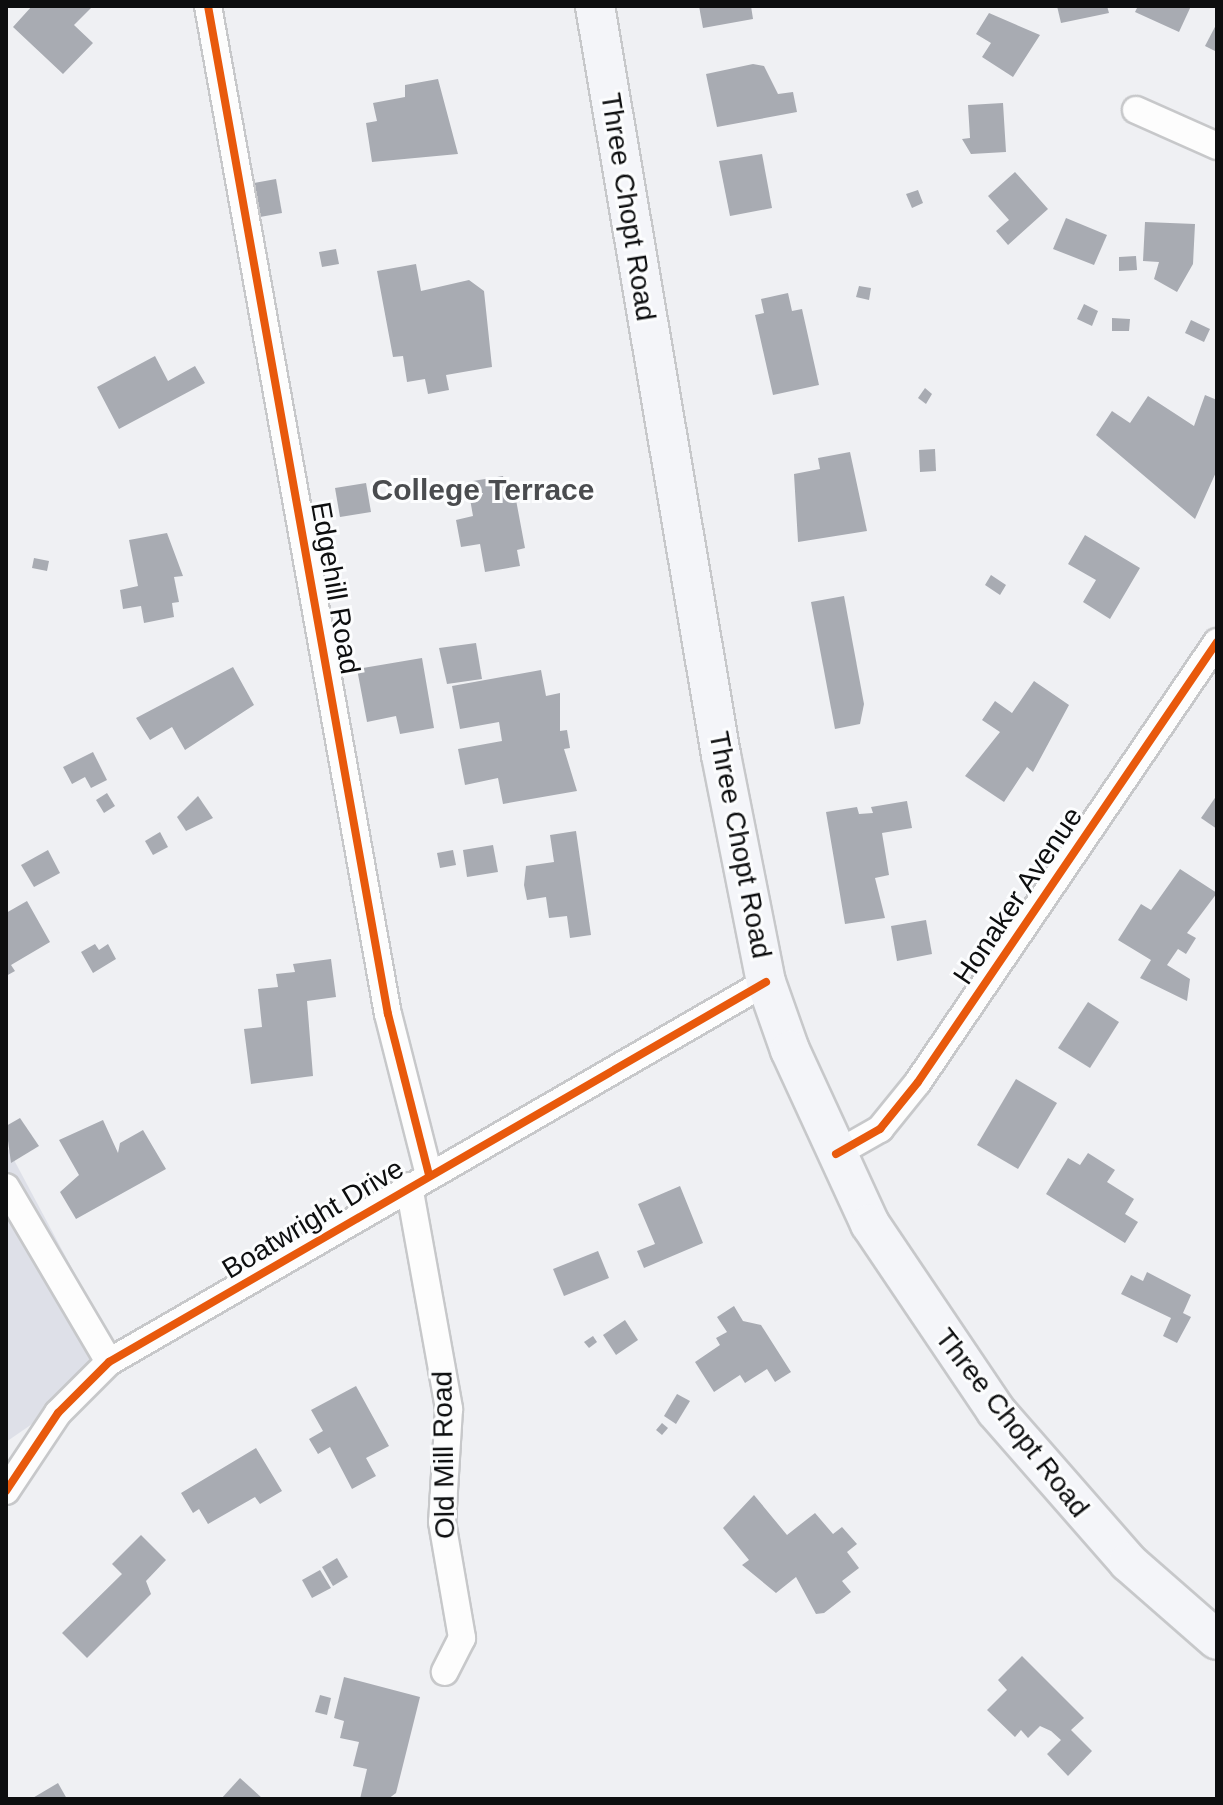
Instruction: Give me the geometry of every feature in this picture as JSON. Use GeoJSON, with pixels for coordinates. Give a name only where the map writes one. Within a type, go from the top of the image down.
{"type":"FeatureCollection","features":[{"type":"Feature","properties":{"kind":"main road","name":"Three Chopt Road"},"geometry":{"type":"LineString","coordinates":[[595,6],[766,982],[836,1154],[914,1296],[996,1411],[1118,1552],[1217,1640]]}},
{"type":"Feature","properties":{"kind":"street","name":"Edgehill Road"},"geometry":{"type":"LineString","coordinates":[[208,6],[419,1180]]}},
{"type":"Feature","properties":{"kind":"street"},"geometry":{"type":"LineString","coordinates":[[1136,110],[1217,146]]}},
{"type":"Feature","properties":{"kind":"street","name":"Honaker Avenue"},"geometry":{"type":"LineString","coordinates":[[836,1154],[880,1129],[918,1082],[1217,642]]}},
{"type":"Feature","properties":{"kind":"street","name":"Boatwright Drive"},"geometry":{"type":"LineString","coordinates":[[6,1491],[58,1413],[109,1362],[766,982]]}},
{"type":"Feature","properties":{"kind":"street","name":"Old Mill Road"},"geometry":{"type":"LineString","coordinates":[[419,1180],[449,1409],[442,1522],[462,1638],[445,1672]]}},
{"type":"Feature","properties":{"kind":"street"},"geometry":{"type":"LineString","coordinates":[[6,1187],[109,1362]]}},
{"type":"Feature","properties":{"kind":"shaded area"},"geometry":{"type":"Polygon","coordinates":[[[6,1145],[122,1362],[6,1442],[6,1145]]]}},
{"type":"Feature","properties":{"kind":"building"},"geometry":{"type":"Polygon","coordinates":[[[32,6],[93,6],[74,25],[93,43],[63,74],[13,27],[32,6]]]}},
{"type":"Feature","properties":{"kind":"building"},"geometry":{"type":"Polygon","coordinates":[[[699,6],[751,6],[753,19],[703,28],[699,6]]]}},
{"type":"Feature","properties":{"kind":"building"},"geometry":{"type":"Polygon","coordinates":[[[1057,6],[1107,6],[1109,13],[1061,23],[1057,6]]]}},
{"type":"Feature","properties":{"kind":"building"},"geometry":{"type":"Polygon","coordinates":[[[1138,6],[1191,6],[1179,32],[1135,12],[1138,6]]]}},
{"type":"Feature","properties":{"kind":"building"},"geometry":{"type":"Polygon","coordinates":[[[989,13],[1040,35],[1013,77],[982,57],[991,43],[976,34],[989,13]]]}},
{"type":"Feature","properties":{"kind":"building"},"geometry":{"type":"Polygon","coordinates":[[[1217,23],[1217,52],[1205,46],[1217,23]]]}},
{"type":"Feature","properties":{"kind":"building"},"geometry":{"type":"Polygon","coordinates":[[[753,64],[764,66],[778,94],[793,92],[797,112],[717,127],[706,74],[753,64]]]}},
{"type":"Feature","properties":{"kind":"building"},"geometry":{"type":"Polygon","coordinates":[[[438,79],[458,154],[372,162],[366,123],[377,121],[373,103],[405,97],[405,85],[438,79]]]}},
{"type":"Feature","properties":{"kind":"building"},"geometry":{"type":"Polygon","coordinates":[[[1003,103],[1006,152],[971,154],[962,139],[970,138],[968,105],[1003,103]]]}},
{"type":"Feature","properties":{"kind":"building"},"geometry":{"type":"Polygon","coordinates":[[[762,154],[772,208],[730,216],[719,161],[762,154]]]}},
{"type":"Feature","properties":{"kind":"building"},"geometry":{"type":"Polygon","coordinates":[[[1015,172],[1048,209],[1008,245],[996,231],[1009,220],[988,196],[1015,172]]]}},
{"type":"Feature","properties":{"kind":"building"},"geometry":{"type":"Polygon","coordinates":[[[276,179],[282,213],[260,217],[254,183],[276,179]]]}},
{"type":"Feature","properties":{"kind":"building"},"geometry":{"type":"Polygon","coordinates":[[[918,190],[923,203],[912,208],[906,194],[918,190]]]}},
{"type":"Feature","properties":{"kind":"building"},"geometry":{"type":"Polygon","coordinates":[[[1066,218],[1107,235],[1094,265],[1053,249],[1066,218]]]}},
{"type":"Feature","properties":{"kind":"building"},"geometry":{"type":"Polygon","coordinates":[[[1145,222],[1195,224],[1193,264],[1177,292],[1154,279],[1159,262],[1143,261],[1145,222]]]}},
{"type":"Feature","properties":{"kind":"building"},"geometry":{"type":"Polygon","coordinates":[[[336,249],[339,264],[322,267],[319,252],[336,249]]]}},
{"type":"Feature","properties":{"kind":"building"},"geometry":{"type":"Polygon","coordinates":[[[1136,256],[1137,270],[1119,271],[1119,257],[1136,256]]]}},
{"type":"Feature","properties":{"kind":"building"},"geometry":{"type":"Polygon","coordinates":[[[416,264],[421,291],[469,280],[484,291],[492,367],[446,375],[449,390],[428,394],[425,379],[407,382],[403,356],[393,357],[377,271],[416,264]]]}},
{"type":"Feature","properties":{"kind":"building"},"geometry":{"type":"Polygon","coordinates":[[[859,286],[871,288],[869,300],[856,297],[859,286]]]}},
{"type":"Feature","properties":{"kind":"building"},"geometry":{"type":"Polygon","coordinates":[[[788,293],[792,311],[802,309],[819,385],[773,395],[755,315],[764,313],[761,299],[788,293]]]}},
{"type":"Feature","properties":{"kind":"building"},"geometry":{"type":"Polygon","coordinates":[[[1084,304],[1098,311],[1092,326],[1077,319],[1084,304]]]}},
{"type":"Feature","properties":{"kind":"building"},"geometry":{"type":"Polygon","coordinates":[[[1112,318],[1130,319],[1129,331],[1112,331],[1112,318]]]}},
{"type":"Feature","properties":{"kind":"building"},"geometry":{"type":"Polygon","coordinates":[[[1191,320],[1210,329],[1204,342],[1185,333],[1191,320]]]}},
{"type":"Feature","properties":{"kind":"building"},"geometry":{"type":"Polygon","coordinates":[[[155,356],[168,381],[195,366],[205,383],[119,429],[97,387],[155,356]]]}},
{"type":"Feature","properties":{"kind":"building"},"geometry":{"type":"Polygon","coordinates":[[[925,388],[932,394],[926,404],[918,398],[925,388]]]}},
{"type":"Feature","properties":{"kind":"building"},"geometry":{"type":"Polygon","coordinates":[[[1205,395],[1217,400],[1217,470],[1195,519],[1096,435],[1112,411],[1130,423],[1148,396],[1194,426],[1205,395]]]}},
{"type":"Feature","properties":{"kind":"building"},"geometry":{"type":"Polygon","coordinates":[[[935,449],[936,471],[920,472],[919,450],[935,449]]]}},
{"type":"Feature","properties":{"kind":"building"},"geometry":{"type":"Polygon","coordinates":[[[850,452],[867,531],[798,542],[794,474],[820,469],[818,458],[850,452]]]}},
{"type":"Feature","properties":{"kind":"building"},"geometry":{"type":"Polygon","coordinates":[[[503,476],[506,490],[514,489],[525,548],[517,550],[520,566],[485,572],[480,544],[461,547],[456,520],[473,516],[467,482],[503,476]]]}},
{"type":"Feature","properties":{"kind":"building"},"geometry":{"type":"Polygon","coordinates":[[[366,483],[371,512],[340,517],[335,488],[366,483]]]}},
{"type":"Feature","properties":{"kind":"building"},"geometry":{"type":"Polygon","coordinates":[[[167,533],[183,576],[174,577],[179,602],[172,603],[174,617],[144,623],[141,606],[123,609],[120,590],[138,586],[129,540],[167,533]]]}},
{"type":"Feature","properties":{"kind":"building"},"geometry":{"type":"Polygon","coordinates":[[[1085,535],[1140,568],[1110,619],[1083,602],[1096,580],[1068,564],[1085,535]]]}},
{"type":"Feature","properties":{"kind":"building"},"geometry":{"type":"Polygon","coordinates":[[[34,558],[49,561],[47,571],[32,568],[34,558]]]}},
{"type":"Feature","properties":{"kind":"building"},"geometry":{"type":"Polygon","coordinates":[[[991,575],[1006,585],[1000,595],[985,585],[991,575]]]}},
{"type":"Feature","properties":{"kind":"building"},"geometry":{"type":"Polygon","coordinates":[[[844,596],[864,704],[860,724],[835,729],[811,602],[844,596]]]}},
{"type":"Feature","properties":{"kind":"building"},"geometry":{"type":"Polygon","coordinates":[[[476,643],[482,679],[447,684],[439,648],[476,643]]]}},
{"type":"Feature","properties":{"kind":"building"},"geometry":{"type":"Polygon","coordinates":[[[422,658],[434,728],[400,734],[396,716],[367,722],[357,669],[422,658]]]}},
{"type":"Feature","properties":{"kind":"building"},"geometry":{"type":"Polygon","coordinates":[[[233,667],[254,705],[185,750],[172,727],[150,740],[136,718],[233,667]]]}},
{"type":"Feature","properties":{"kind":"building"},"geometry":{"type":"Polygon","coordinates":[[[541,670],[546,696],[560,693],[560,731],[567,730],[570,748],[564,749],[577,791],[503,804],[498,778],[465,785],[458,749],[502,741],[499,722],[460,729],[452,686],[541,670]]]}},
{"type":"Feature","properties":{"kind":"building"},"geometry":{"type":"Polygon","coordinates":[[[1034,681],[1069,705],[1033,772],[1027,767],[1004,802],[965,776],[1000,732],[982,720],[995,701],[1012,713],[1034,681]]]}},
{"type":"Feature","properties":{"kind":"building"},"geometry":{"type":"Polygon","coordinates":[[[93,752],[107,780],[91,788],[85,777],[72,784],[63,767],[93,752]]]}},
{"type":"Feature","properties":{"kind":"building"},"geometry":{"type":"Polygon","coordinates":[[[107,793],[115,806],[104,813],[96,800],[107,793]]]}},
{"type":"Feature","properties":{"kind":"building"},"geometry":{"type":"Polygon","coordinates":[[[1217,795],[1217,829],[1201,818],[1217,795]]]}},
{"type":"Feature","properties":{"kind":"building"},"geometry":{"type":"Polygon","coordinates":[[[198,796],[213,818],[186,831],[177,817],[198,796]]]}},
{"type":"Feature","properties":{"kind":"building"},"geometry":{"type":"Polygon","coordinates":[[[907,801],[912,828],[882,833],[889,875],[875,878],[885,918],[845,924],[826,812],[857,807],[859,814],[873,813],[871,807],[907,801]]]}},
{"type":"Feature","properties":{"kind":"building"},"geometry":{"type":"Polygon","coordinates":[[[576,831],[591,935],[570,938],[567,916],[549,918],[546,897],[527,900],[524,885],[526,866],[554,862],[550,835],[576,831]]]}},
{"type":"Feature","properties":{"kind":"building"},"geometry":{"type":"Polygon","coordinates":[[[160,832],[168,847],[153,855],[145,841],[160,832]]]}},
{"type":"Feature","properties":{"kind":"building"},"geometry":{"type":"Polygon","coordinates":[[[493,845],[498,872],[467,877],[463,850],[493,845]]]}},
{"type":"Feature","properties":{"kind":"building"},"geometry":{"type":"Polygon","coordinates":[[[48,850],[60,873],[34,887],[21,865],[48,850]]]}},
{"type":"Feature","properties":{"kind":"building"},"geometry":{"type":"Polygon","coordinates":[[[453,850],[456,865],[440,868],[437,853],[453,850]]]}},
{"type":"Feature","properties":{"kind":"building"},"geometry":{"type":"Polygon","coordinates":[[[1180,869],[1217,893],[1187,933],[1196,938],[1186,954],[1178,949],[1167,965],[1190,979],[1187,1001],[1140,978],[1151,960],[1118,940],[1141,904],[1151,910],[1180,869]]]}},
{"type":"Feature","properties":{"kind":"building"},"geometry":{"type":"Polygon","coordinates":[[[27,901],[50,942],[11,965],[15,971],[6,976],[6,913],[27,901]]]}},
{"type":"Feature","properties":{"kind":"building"},"geometry":{"type":"Polygon","coordinates":[[[926,920],[932,954],[897,961],[891,926],[926,920]]]}},
{"type":"Feature","properties":{"kind":"building"},"geometry":{"type":"Polygon","coordinates":[[[95,944],[99,950],[108,944],[116,959],[93,973],[81,952],[95,944]]]}},
{"type":"Feature","properties":{"kind":"building"},"geometry":{"type":"Polygon","coordinates":[[[331,959],[336,997],[307,1001],[313,1076],[251,1084],[244,1029],[262,1027],[258,989],[278,987],[276,974],[295,972],[293,964],[331,959]]]}},
{"type":"Feature","properties":{"kind":"building"},"geometry":{"type":"Polygon","coordinates":[[[1088,1002],[1119,1022],[1090,1068],[1058,1048],[1088,1002]]]}},
{"type":"Feature","properties":{"kind":"building"},"geometry":{"type":"Polygon","coordinates":[[[1016,1079],[1057,1103],[1018,1169],[977,1145],[1016,1079]]]}},
{"type":"Feature","properties":{"kind":"building"},"geometry":{"type":"Polygon","coordinates":[[[20,1118],[39,1146],[11,1163],[6,1126],[20,1118]]]}},
{"type":"Feature","properties":{"kind":"building"},"geometry":{"type":"Polygon","coordinates":[[[103,1120],[118,1153],[120,1143],[143,1130],[166,1169],[76,1219],[60,1192],[79,1175],[59,1140],[103,1120]]]}},
{"type":"Feature","properties":{"kind":"building"},"geometry":{"type":"Polygon","coordinates":[[[1088,1153],[1115,1170],[1107,1182],[1134,1199],[1125,1214],[1138,1222],[1125,1243],[1046,1194],[1068,1158],[1080,1165],[1088,1153]]]}},
{"type":"Feature","properties":{"kind":"building"},"geometry":{"type":"Polygon","coordinates":[[[680,1186],[703,1243],[644,1268],[637,1251],[655,1244],[638,1204],[680,1186]]]}},
{"type":"Feature","properties":{"kind":"building"},"geometry":{"type":"Polygon","coordinates":[[[598,1251],[609,1278],[564,1296],[553,1269],[598,1251]]]}},
{"type":"Feature","properties":{"kind":"building"},"geometry":{"type":"Polygon","coordinates":[[[1147,1272],[1191,1295],[1183,1313],[1191,1317],[1177,1343],[1163,1336],[1171,1318],[1121,1294],[1131,1275],[1143,1281],[1147,1272]]]}},
{"type":"Feature","properties":{"kind":"building"},"geometry":{"type":"Polygon","coordinates":[[[734,1306],[743,1321],[761,1325],[791,1372],[775,1382],[767,1369],[745,1383],[740,1375],[714,1392],[695,1362],[720,1345],[716,1338],[727,1332],[717,1317],[734,1306]]]}},
{"type":"Feature","properties":{"kind":"building"},"geometry":{"type":"Polygon","coordinates":[[[625,1320],[638,1340],[616,1355],[603,1335],[625,1320]]]}},
{"type":"Feature","properties":{"kind":"building"},"geometry":{"type":"Polygon","coordinates":[[[593,1336],[597,1342],[589,1348],[584,1342],[593,1336]]]}},
{"type":"Feature","properties":{"kind":"building"},"geometry":{"type":"Polygon","coordinates":[[[356,1386],[389,1446],[366,1458],[376,1476],[352,1489],[330,1447],[318,1454],[309,1439],[323,1431],[311,1410],[356,1386]]]}},
{"type":"Feature","properties":{"kind":"building"},"geometry":{"type":"Polygon","coordinates":[[[677,1394],[690,1401],[676,1424],[664,1416],[677,1394]]]}},
{"type":"Feature","properties":{"kind":"building"},"geometry":{"type":"Polygon","coordinates":[[[662,1423],[668,1428],[662,1435],[656,1430],[662,1423]]]}},
{"type":"Feature","properties":{"kind":"building"},"geometry":{"type":"Polygon","coordinates":[[[256,1448],[282,1491],[260,1504],[255,1497],[208,1524],[199,1509],[193,1513],[181,1493],[256,1448]]]}},
{"type":"Feature","properties":{"kind":"building"},"geometry":{"type":"Polygon","coordinates":[[[754,1495],[787,1535],[815,1513],[833,1534],[842,1527],[857,1544],[847,1552],[859,1568],[842,1581],[851,1592],[824,1613],[816,1614],[796,1577],[776,1593],[742,1565],[749,1560],[723,1528],[754,1495]]]}},
{"type":"Feature","properties":{"kind":"building"},"geometry":{"type":"Polygon","coordinates":[[[141,1535],[166,1560],[146,1581],[151,1594],[87,1658],[62,1633],[122,1574],[112,1564],[141,1535]]]}},
{"type":"Feature","properties":{"kind":"building"},"geometry":{"type":"Polygon","coordinates":[[[337,1558],[348,1577],[333,1586],[322,1567],[337,1558]]]}},
{"type":"Feature","properties":{"kind":"building"},"geometry":{"type":"Polygon","coordinates":[[[320,1570],[331,1588],[312,1598],[302,1580],[320,1570]]]}},
{"type":"Feature","properties":{"kind":"building"},"geometry":{"type":"Polygon","coordinates":[[[1022,1656],[1084,1718],[1071,1730],[1092,1751],[1068,1776],[1047,1754],[1061,1740],[1051,1731],[1040,1726],[1028,1738],[1021,1730],[1015,1737],[987,1710],[1007,1690],[998,1680],[1022,1656]]]}},
{"type":"Feature","properties":{"kind":"building"},"geometry":{"type":"Polygon","coordinates":[[[344,1677],[420,1697],[396,1793],[388,1799],[360,1799],[367,1769],[353,1766],[359,1742],[340,1738],[344,1721],[334,1718],[344,1677]]]}},
{"type":"Feature","properties":{"kind":"building"},"geometry":{"type":"Polygon","coordinates":[[[320,1695],[331,1698],[327,1715],[315,1712],[320,1695]]]}},
{"type":"Feature","properties":{"kind":"building"},"geometry":{"type":"Polygon","coordinates":[[[240,1778],[263,1799],[221,1799],[240,1778]]]}},
{"type":"Feature","properties":{"kind":"building"},"geometry":{"type":"Polygon","coordinates":[[[58,1783],[67,1799],[31,1799],[58,1783]]]}},
{"type":"Feature","properties":{"kind":"cycle path"},"geometry":{"type":"LineString","coordinates":[[208,6],[388,1014],[429,1175]]}},
{"type":"Feature","properties":{"kind":"cycle path"},"geometry":{"type":"LineString","coordinates":[[836,1154],[880,1129],[918,1082],[1217,642]]}},
{"type":"Feature","properties":{"kind":"cycle path"},"geometry":{"type":"LineString","coordinates":[[6,1491],[58,1413],[109,1362],[766,982]]}},
{"type":"Feature","properties":{"kind":"district","name":"College Terrace"},"geometry":{"type":"Point","coordinates":[483,490]}}]}
